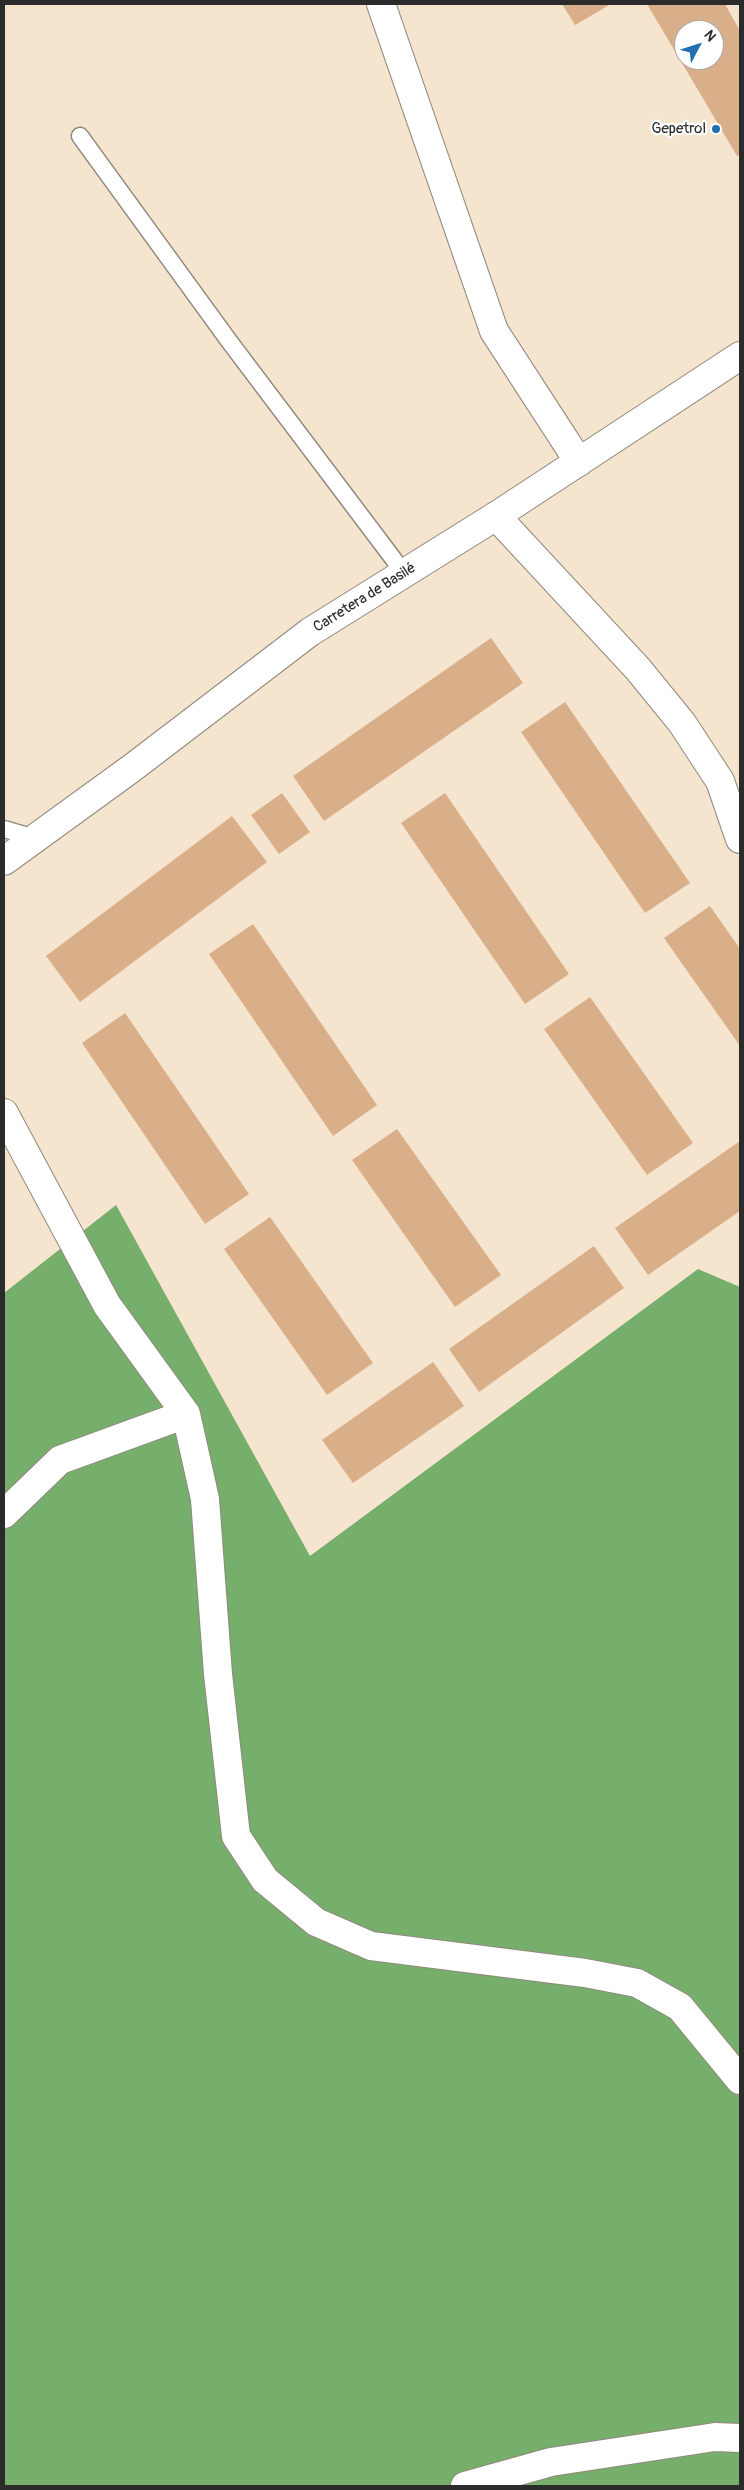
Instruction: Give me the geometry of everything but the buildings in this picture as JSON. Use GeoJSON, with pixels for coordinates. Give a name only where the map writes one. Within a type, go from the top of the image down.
{"type":"FeatureCollection","features":[{"type":"Feature","properties":{"kind":"street"},"geometry":{"type":"LineString","coordinates":[[381,4],[494,331],[579,462]]}},
{"type":"Feature","properties":{"kind":"street","name":"Carretera de Basilé"},"geometry":{"type":"LineString","coordinates":[[4,861],[132,768],[310,632],[496,516],[740,356]]}},
{"type":"Feature","properties":{"kind":"street"},"geometry":{"type":"LineString","coordinates":[[496,516],[638,670],[682,724],[720,781],[740,839]]}},
{"type":"Feature","properties":{"kind":"street"},"geometry":{"type":"LineString","coordinates":[[4,1114],[107,1305],[186,1414],[205,1499],[218,1674],[236,1836],[265,1880],[316,1922],[371,1946],[585,1972],[637,1984],[680,2007],[740,2080]]}},
{"type":"Feature","properties":{"kind":"street"},"geometry":{"type":"LineString","coordinates":[[4,1514],[60,1460],[186,1414]]}},
{"type":"Feature","properties":{"kind":"street"},"geometry":{"type":"LineString","coordinates":[[464,2486],[551,2462],[715,2437],[740,2438]]}},
{"type":"Feature","properties":{"kind":"lane"},"geometry":{"type":"LineString","coordinates":[[80,136],[229,341],[404,573]]}},
{"type":"Feature","properties":{"kind":"lane"},"geometry":{"type":"LineString","coordinates":[[4,829],[35,838]]}},
{"type":"Feature","properties":{"kind":"green space"},"geometry":{"type":"Polygon","coordinates":[[[116,1205],[310,1556],[698,1269],[740,1287],[740,2486],[4,2486],[4,1293],[116,1205]]]}},
{"type":"Feature","properties":{"kind":"place","name":"Gepetrol"},"geometry":{"type":"Point","coordinates":[716,129]}}]}
